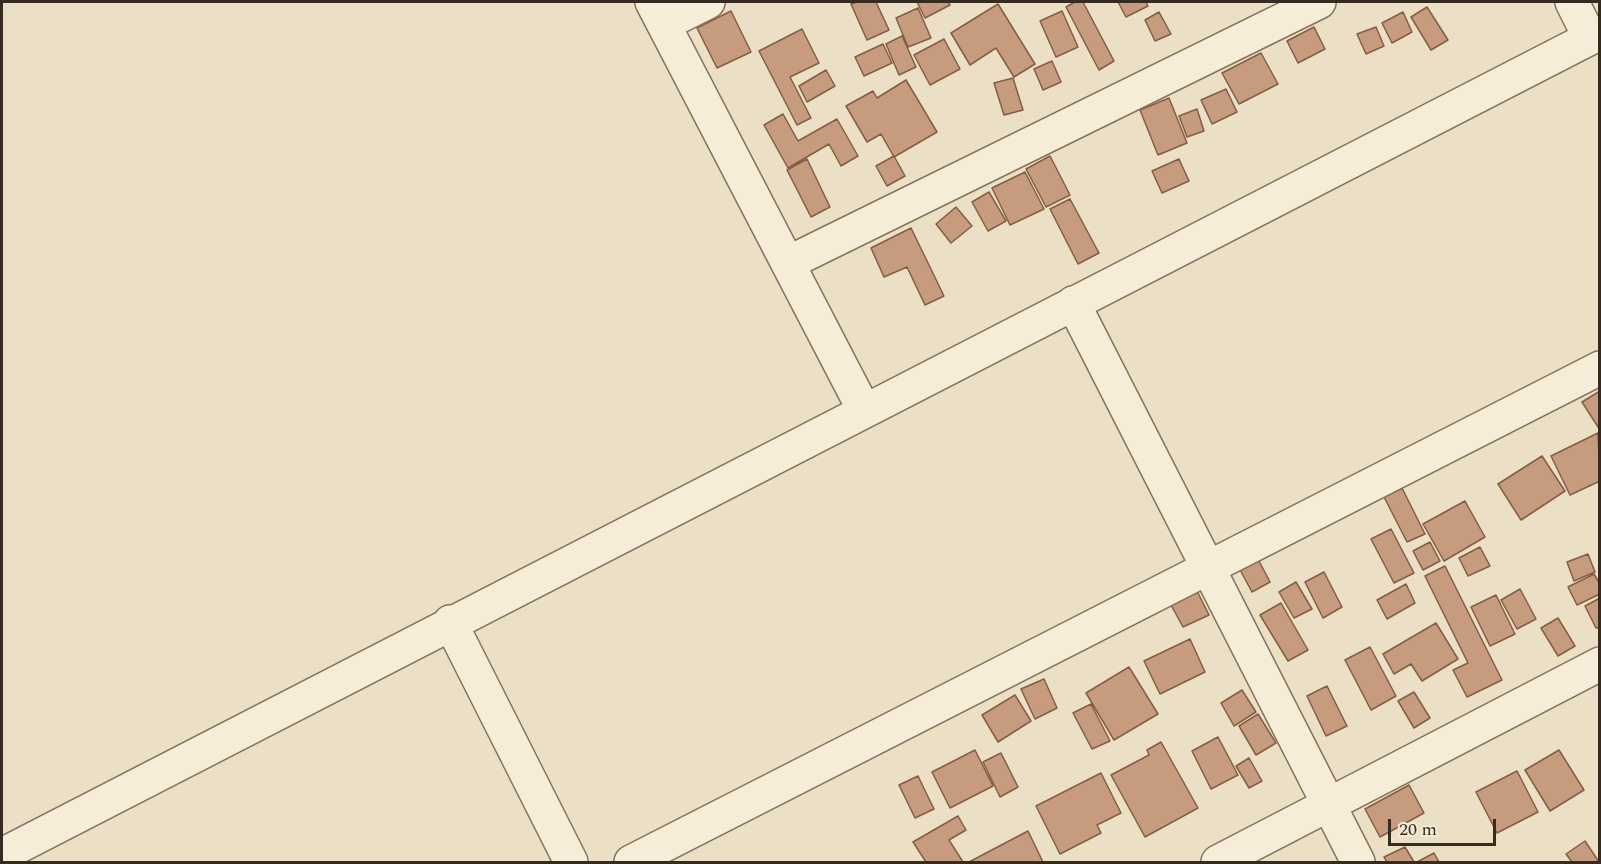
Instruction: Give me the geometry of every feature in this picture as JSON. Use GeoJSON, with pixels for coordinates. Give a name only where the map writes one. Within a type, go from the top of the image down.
{"type":"FeatureCollection","features":[{"type":"Feature","properties":{"kind":"street"},"geometry":{"type":"LineString","coordinates":[[708,2],[658,13],[864,410]]}},
{"type":"Feature","properties":{"kind":"street"},"geometry":{"type":"LineString","coordinates":[[788,263],[1318,2]]}},
{"type":"Feature","properties":{"kind":"street"},"geometry":{"type":"LineString","coordinates":[[2,855],[450,622],[1595,35],[1572,2]]}},
{"type":"Feature","properties":{"kind":"street"},"geometry":{"type":"LineString","coordinates":[[1073,303],[1206,569],[1358,862]]}},
{"type":"Feature","properties":{"kind":"street"},"geometry":{"type":"LineString","coordinates":[[631,862],[1599,368]]}},
{"type":"Feature","properties":{"kind":"street"},"geometry":{"type":"LineString","coordinates":[[450,622],[571,862]]}},
{"type":"Feature","properties":{"kind":"street"},"geometry":{"type":"LineString","coordinates":[[1218,862],[1599,664]]}},
{"type":"Feature","properties":{"kind":"building"},"geometry":{"type":"Polygon","coordinates":[[[876,2],[889,30],[867,40],[851,4],[876,2]]]}},
{"type":"Feature","properties":{"kind":"building"},"geometry":{"type":"Polygon","coordinates":[[[917,2],[948,2],[950,5],[925,18],[917,2]]]}},
{"type":"Feature","properties":{"kind":"building"},"geometry":{"type":"Polygon","coordinates":[[[1075,2],[1083,2],[1114,61],[1099,70],[1066,7],[1075,2]]]}},
{"type":"Feature","properties":{"kind":"building"},"geometry":{"type":"Polygon","coordinates":[[[1118,2],[1146,2],[1148,6],[1126,17],[1118,2]]]}},
{"type":"Feature","properties":{"kind":"building"},"geometry":{"type":"Polygon","coordinates":[[[998,4],[1035,64],[1014,77],[996,48],[970,65],[951,33],[998,4]]]}},
{"type":"Feature","properties":{"kind":"building"},"geometry":{"type":"Polygon","coordinates":[[[1427,7],[1448,40],[1431,50],[1411,17],[1427,7]]]}},
{"type":"Feature","properties":{"kind":"building"},"geometry":{"type":"Polygon","coordinates":[[[918,8],[931,38],[908,47],[896,18],[918,8]]]}},
{"type":"Feature","properties":{"kind":"building"},"geometry":{"type":"Polygon","coordinates":[[[731,11],[751,52],[717,68],[697,28],[731,11]]]}},
{"type":"Feature","properties":{"kind":"building"},"geometry":{"type":"Polygon","coordinates":[[[1062,11],[1078,47],[1056,57],[1040,21],[1062,11]]]}},
{"type":"Feature","properties":{"kind":"building"},"geometry":{"type":"Polygon","coordinates":[[[1159,12],[1171,34],[1155,41],[1145,20],[1159,12]]]}},
{"type":"Feature","properties":{"kind":"building"},"geometry":{"type":"Polygon","coordinates":[[[1403,12],[1412,32],[1392,43],[1382,23],[1403,12]]]}},
{"type":"Feature","properties":{"kind":"building"},"geometry":{"type":"Polygon","coordinates":[[[1314,27],[1325,49],[1298,63],[1287,41],[1314,27]]]}},
{"type":"Feature","properties":{"kind":"building"},"geometry":{"type":"Polygon","coordinates":[[[1376,27],[1384,46],[1366,54],[1357,34],[1376,27]]]}},
{"type":"Feature","properties":{"kind":"building"},"geometry":{"type":"Polygon","coordinates":[[[802,29],[819,63],[790,77],[811,118],[797,125],[759,51],[802,29]]]}},
{"type":"Feature","properties":{"kind":"building"},"geometry":{"type":"Polygon","coordinates":[[[902,36],[916,67],[899,75],[886,44],[902,36]]]}},
{"type":"Feature","properties":{"kind":"building"},"geometry":{"type":"Polygon","coordinates":[[[944,39],[960,69],[930,85],[914,55],[944,39]]]}},
{"type":"Feature","properties":{"kind":"building"},"geometry":{"type":"Polygon","coordinates":[[[883,44],[892,63],[864,76],[855,57],[883,44]]]}},
{"type":"Feature","properties":{"kind":"building"},"geometry":{"type":"Polygon","coordinates":[[[1261,53],[1278,84],[1239,104],[1222,73],[1261,53]]]}},
{"type":"Feature","properties":{"kind":"building"},"geometry":{"type":"Polygon","coordinates":[[[1052,61],[1061,82],[1043,90],[1034,69],[1052,61]]]}},
{"type":"Feature","properties":{"kind":"building"},"geometry":{"type":"Polygon","coordinates":[[[826,70],[835,86],[807,102],[799,86],[826,70]]]}},
{"type":"Feature","properties":{"kind":"building"},"geometry":{"type":"Polygon","coordinates":[[[1013,78],[1023,110],[1004,115],[994,83],[1013,78]]]}},
{"type":"Feature","properties":{"kind":"building"},"geometry":{"type":"Polygon","coordinates":[[[906,80],[937,132],[894,157],[881,134],[867,142],[846,106],[873,91],[877,98],[906,80]]]}},
{"type":"Feature","properties":{"kind":"building"},"geometry":{"type":"Polygon","coordinates":[[[1226,89],[1237,112],[1212,124],[1201,100],[1226,89]]]}},
{"type":"Feature","properties":{"kind":"building"},"geometry":{"type":"Polygon","coordinates":[[[1169,98],[1187,143],[1158,155],[1140,110],[1169,98]]]}},
{"type":"Feature","properties":{"kind":"building"},"geometry":{"type":"Polygon","coordinates":[[[1197,109],[1204,131],[1187,137],[1179,116],[1197,109]]]}},
{"type":"Feature","properties":{"kind":"building"},"geometry":{"type":"Polygon","coordinates":[[[783,114],[798,141],[837,119],[858,156],[841,166],[829,144],[788,168],[764,125],[783,114]]]}},
{"type":"Feature","properties":{"kind":"building"},"geometry":{"type":"Polygon","coordinates":[[[894,156],[905,176],[887,186],[876,166],[894,156]]]}},
{"type":"Feature","properties":{"kind":"building"},"geometry":{"type":"Polygon","coordinates":[[[1050,156],[1070,195],[1046,207],[1026,169],[1050,156]]]}},
{"type":"Feature","properties":{"kind":"building"},"geometry":{"type":"Polygon","coordinates":[[[807,159],[830,207],[811,217],[787,170],[807,159]]]}},
{"type":"Feature","properties":{"kind":"building"},"geometry":{"type":"Polygon","coordinates":[[[1179,159],[1189,181],[1162,193],[1152,171],[1179,159]]]}},
{"type":"Feature","properties":{"kind":"building"},"geometry":{"type":"Polygon","coordinates":[[[1025,172],[1044,209],[1010,225],[992,188],[1025,172]]]}},
{"type":"Feature","properties":{"kind":"building"},"geometry":{"type":"Polygon","coordinates":[[[989,192],[1006,221],[988,231],[972,202],[989,192]]]}},
{"type":"Feature","properties":{"kind":"building"},"geometry":{"type":"Polygon","coordinates":[[[1070,199],[1099,253],[1078,264],[1050,209],[1070,199]]]}},
{"type":"Feature","properties":{"kind":"building"},"geometry":{"type":"Polygon","coordinates":[[[956,207],[972,226],[951,243],[936,224],[956,207]]]}},
{"type":"Feature","properties":{"kind":"building"},"geometry":{"type":"Polygon","coordinates":[[[911,228],[944,296],[925,305],[907,267],[884,277],[871,248],[911,228]]]}},
{"type":"Feature","properties":{"kind":"building"},"geometry":{"type":"Polygon","coordinates":[[[1600,391],[1600,430],[1582,402],[1600,391]]]}},
{"type":"Feature","properties":{"kind":"building"},"geometry":{"type":"Polygon","coordinates":[[[1598,433],[1600,481],[1570,495],[1551,456],[1598,433]]]}},
{"type":"Feature","properties":{"kind":"building"},"geometry":{"type":"Polygon","coordinates":[[[1542,456],[1565,491],[1521,520],[1498,484],[1542,456]]]}},
{"type":"Feature","properties":{"kind":"building"},"geometry":{"type":"Polygon","coordinates":[[[1402,488],[1425,534],[1407,542],[1384,497],[1402,488]]]}},
{"type":"Feature","properties":{"kind":"building"},"geometry":{"type":"Polygon","coordinates":[[[1465,501],[1485,537],[1444,561],[1423,524],[1465,501]]]}},
{"type":"Feature","properties":{"kind":"building"},"geometry":{"type":"Polygon","coordinates":[[[1391,529],[1414,573],[1394,583],[1371,539],[1391,529]]]}},
{"type":"Feature","properties":{"kind":"building"},"geometry":{"type":"Polygon","coordinates":[[[1430,542],[1440,561],[1423,570],[1413,551],[1430,542]]]}},
{"type":"Feature","properties":{"kind":"building"},"geometry":{"type":"Polygon","coordinates":[[[1480,547],[1490,566],[1468,576],[1459,558],[1480,547]]]}},
{"type":"Feature","properties":{"kind":"building"},"geometry":{"type":"Polygon","coordinates":[[[1588,554],[1595,572],[1574,581],[1567,562],[1588,554]]]}},
{"type":"Feature","properties":{"kind":"building"},"geometry":{"type":"Polygon","coordinates":[[[1258,559],[1270,582],[1252,592],[1239,568],[1258,559]]]}},
{"type":"Feature","properties":{"kind":"building"},"geometry":{"type":"Polygon","coordinates":[[[1445,566],[1502,680],[1467,697],[1453,670],[1468,663],[1425,576],[1445,566]]]}},
{"type":"Feature","properties":{"kind":"building"},"geometry":{"type":"Polygon","coordinates":[[[1324,572],[1342,607],[1323,618],[1305,582],[1324,572]]]}},
{"type":"Feature","properties":{"kind":"building"},"geometry":{"type":"Polygon","coordinates":[[[1594,574],[1600,584],[1600,594],[1577,605],[1568,587],[1594,574]]]}},
{"type":"Feature","properties":{"kind":"building"},"geometry":{"type":"Polygon","coordinates":[[[1296,582],[1312,609],[1294,618],[1279,592],[1296,582]]]}},
{"type":"Feature","properties":{"kind":"building"},"geometry":{"type":"Polygon","coordinates":[[[1406,584],[1415,603],[1387,619],[1377,600],[1406,584]]]}},
{"type":"Feature","properties":{"kind":"building"},"geometry":{"type":"Polygon","coordinates":[[[1520,589],[1536,619],[1517,629],[1501,600],[1520,589]]]}},
{"type":"Feature","properties":{"kind":"building"},"geometry":{"type":"Polygon","coordinates":[[[1197,591],[1209,615],[1183,627],[1171,605],[1197,591]]]}},
{"type":"Feature","properties":{"kind":"building"},"geometry":{"type":"Polygon","coordinates":[[[1496,595],[1515,634],[1490,646],[1471,607],[1496,595]]]}},
{"type":"Feature","properties":{"kind":"building"},"geometry":{"type":"Polygon","coordinates":[[[1600,598],[1600,627],[1596,628],[1585,606],[1600,598]]]}},
{"type":"Feature","properties":{"kind":"building"},"geometry":{"type":"Polygon","coordinates":[[[1281,603],[1308,650],[1288,661],[1260,615],[1281,603]]]}},
{"type":"Feature","properties":{"kind":"building"},"geometry":{"type":"Polygon","coordinates":[[[1558,618],[1575,646],[1558,656],[1541,628],[1558,618]]]}},
{"type":"Feature","properties":{"kind":"building"},"geometry":{"type":"Polygon","coordinates":[[[1436,623],[1458,659],[1422,681],[1411,664],[1394,674],[1383,654],[1436,623]]]}},
{"type":"Feature","properties":{"kind":"building"},"geometry":{"type":"Polygon","coordinates":[[[1190,639],[1205,672],[1160,694],[1144,661],[1190,639]]]}},
{"type":"Feature","properties":{"kind":"building"},"geometry":{"type":"Polygon","coordinates":[[[1370,647],[1396,696],[1371,710],[1345,660],[1370,647]]]}},
{"type":"Feature","properties":{"kind":"building"},"geometry":{"type":"Polygon","coordinates":[[[1129,667],[1158,714],[1114,740],[1086,693],[1129,667]]]}},
{"type":"Feature","properties":{"kind":"building"},"geometry":{"type":"Polygon","coordinates":[[[1044,679],[1057,708],[1035,719],[1021,689],[1044,679]]]}},
{"type":"Feature","properties":{"kind":"building"},"geometry":{"type":"Polygon","coordinates":[[[1327,686],[1347,726],[1326,736],[1307,696],[1327,686]]]}},
{"type":"Feature","properties":{"kind":"building"},"geometry":{"type":"Polygon","coordinates":[[[1242,690],[1256,712],[1234,726],[1221,703],[1242,690]]]}},
{"type":"Feature","properties":{"kind":"building"},"geometry":{"type":"Polygon","coordinates":[[[1414,692],[1430,718],[1414,728],[1398,701],[1414,692]]]}},
{"type":"Feature","properties":{"kind":"building"},"geometry":{"type":"Polygon","coordinates":[[[1015,695],[1031,721],[998,742],[982,715],[1015,695]]]}},
{"type":"Feature","properties":{"kind":"building"},"geometry":{"type":"Polygon","coordinates":[[[1091,704],[1110,741],[1092,749],[1073,713],[1091,704]]]}},
{"type":"Feature","properties":{"kind":"building"},"geometry":{"type":"Polygon","coordinates":[[[1258,714],[1276,743],[1256,755],[1239,726],[1258,714]]]}},
{"type":"Feature","properties":{"kind":"building"},"geometry":{"type":"Polygon","coordinates":[[[1218,737],[1238,775],[1211,789],[1192,751],[1218,737]]]}},
{"type":"Feature","properties":{"kind":"building"},"geometry":{"type":"Polygon","coordinates":[[[1161,742],[1198,808],[1145,837],[1111,775],[1149,755],[1147,750],[1161,742]]]}},
{"type":"Feature","properties":{"kind":"building"},"geometry":{"type":"Polygon","coordinates":[[[975,750],[993,786],[950,808],[932,772],[975,750]]]}},
{"type":"Feature","properties":{"kind":"building"},"geometry":{"type":"Polygon","coordinates":[[[1559,750],[1584,790],[1550,811],[1525,770],[1559,750]]]}},
{"type":"Feature","properties":{"kind":"building"},"geometry":{"type":"Polygon","coordinates":[[[1001,753],[1018,787],[1000,797],[983,762],[1001,753]]]}},
{"type":"Feature","properties":{"kind":"building"},"geometry":{"type":"Polygon","coordinates":[[[1249,758],[1262,781],[1249,788],[1236,766],[1249,758]]]}},
{"type":"Feature","properties":{"kind":"building"},"geometry":{"type":"Polygon","coordinates":[[[1517,771],[1538,812],[1497,833],[1476,792],[1517,771]]]}},
{"type":"Feature","properties":{"kind":"building"},"geometry":{"type":"Polygon","coordinates":[[[1101,773],[1121,813],[1097,825],[1101,833],[1060,854],[1036,806],[1101,773]]]}},
{"type":"Feature","properties":{"kind":"building"},"geometry":{"type":"Polygon","coordinates":[[[918,776],[934,809],[915,818],[899,785],[918,776]]]}},
{"type":"Feature","properties":{"kind":"building"},"geometry":{"type":"Polygon","coordinates":[[[1409,785],[1424,813],[1380,837],[1365,809],[1409,785]]]}},
{"type":"Feature","properties":{"kind":"building"},"geometry":{"type":"Polygon","coordinates":[[[958,816],[966,830],[949,840],[963,862],[926,862],[913,842],[958,816]]]}},
{"type":"Feature","properties":{"kind":"building"},"geometry":{"type":"Polygon","coordinates":[[[1028,831],[1043,862],[969,862],[1028,831]]]}},
{"type":"Feature","properties":{"kind":"building"},"geometry":{"type":"Polygon","coordinates":[[[1585,841],[1599,862],[1572,862],[1566,854],[1585,841]]]}},
{"type":"Feature","properties":{"kind":"building"},"geometry":{"type":"Polygon","coordinates":[[[1405,847],[1414,862],[1387,862],[1384,857],[1405,847]]]}},
{"type":"Feature","properties":{"kind":"building"},"geometry":{"type":"Polygon","coordinates":[[[1434,853],[1439,862],[1417,862],[1434,853]]]}}]}
